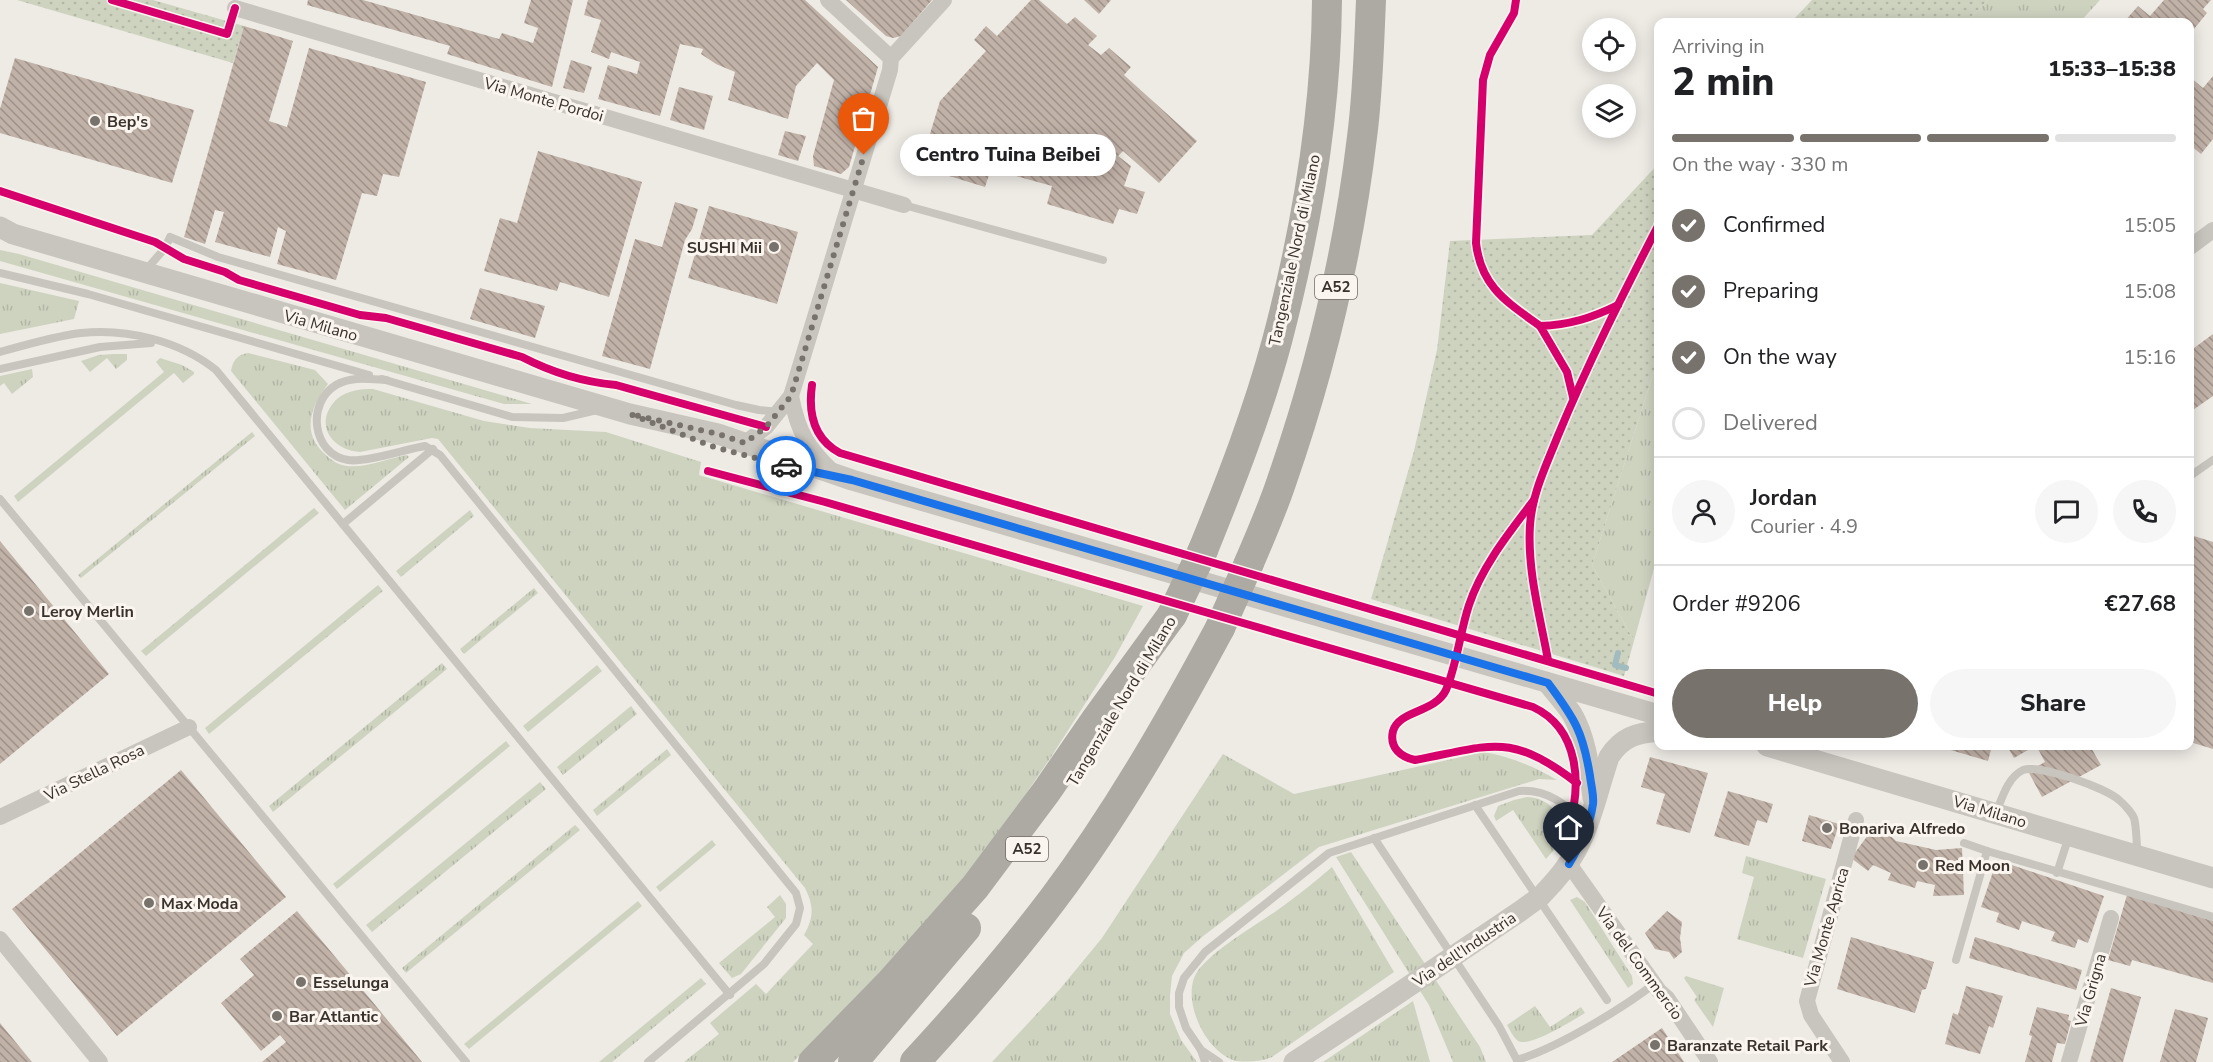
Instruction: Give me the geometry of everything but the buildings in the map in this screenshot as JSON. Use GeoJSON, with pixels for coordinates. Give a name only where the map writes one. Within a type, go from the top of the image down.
{"type":"FeatureCollection","features":[{"type":"Feature","properties":{"kind":"highway","name":"Tangenziale Nord di Milano"},"geometry":{"type":"LineString","coordinates":[[853,1062],[991,897],[1034,840],[1128,693],[1172,615],[1203,550],[1235,471],[1258,402],[1285,306],[1306,206],[1317,136],[1327,0]]}},
{"type":"Feature","properties":{"kind":"highway","name":"A52"},"geometry":{"type":"LineString","coordinates":[[915,1062],[959,1014],[1053,899],[1098,835],[1177,708],[1220,628],[1249,563],[1281,486],[1304,415],[1339,277],[1352,208],[1362,135],[1371,0]]}},
{"type":"Feature","properties":{"kind":"highway"},"geometry":{"type":"LineString","coordinates":[[813,1062],[891,982],[975,887],[1172,615]]}},
{"type":"Feature","properties":{"kind":"highway"},"geometry":{"type":"LineString","coordinates":[[922,1062],[959,1014]]}},
{"type":"Feature","properties":{"kind":"street"},"geometry":{"type":"LineString","coordinates":[[828,0],[891,58]]}},
{"type":"Feature","properties":{"kind":"street"},"geometry":{"type":"LineString","coordinates":[[745,443],[766,427],[791,396],[890,70],[891,58],[944,0]]}},
{"type":"Feature","properties":{"kind":"street","name":"Via Monte Pordoi"},"geometry":{"type":"LineString","coordinates":[[236,4],[904,205]]}},
{"type":"Feature","properties":{"kind":"street"},"geometry":{"type":"LineString","coordinates":[[2194,244],[2213,230]]}},
{"type":"Feature","properties":{"kind":"street","name":"Via Milano"},"geometry":{"type":"LineString","coordinates":[[4,232],[607,408],[718,434],[844,477],[1654,714]]}},
{"type":"Feature","properties":{"kind":"street"},"geometry":{"type":"LineString","coordinates":[[791,396],[798,427],[805,441],[813,453],[844,477]]}},
{"type":"Feature","properties":{"kind":"street","name":"Via Milano"},"geometry":{"type":"LineString","coordinates":[[630,414],[714,447],[758,460],[844,477]]}},
{"type":"Feature","properties":{"kind":"street","name":"Via dell'Industria"},"geometry":{"type":"LineString","coordinates":[[1548,683],[1581,732],[1594,801]]}},
{"type":"Feature","properties":{"kind":"street","name":"Via Stella Rosa"},"geometry":{"type":"LineString","coordinates":[[0,817],[189,727]]}},
{"type":"Feature","properties":{"kind":"street","name":"Via dell'Industria"},"geometry":{"type":"LineString","coordinates":[[1294,1062],[1384,1004],[1541,896],[1569,864],[1584,838],[1594,801],[1614,749],[1636,734],[1654,732]]}},
{"type":"Feature","properties":{"kind":"street","name":"Via Milano"},"geometry":{"type":"LineString","coordinates":[[1781,750],[2213,878]]}},
{"type":"Feature","properties":{"kind":"street","name":"Via Monte Aprica"},"geometry":{"type":"LineString","coordinates":[[1842,1062],[1811,1015],[1807,1001],[1856,820]]}},
{"type":"Feature","properties":{"kind":"street","name":"Via del Commercio"},"geometry":{"type":"LineString","coordinates":[[1569,864],[1654,984],[1667,998],[1710,1062]]}},
{"type":"Feature","properties":{"kind":"street","name":"Via Grigna"},"geometry":{"type":"LineString","coordinates":[[2069,1062],[2111,918]]}},
{"type":"Feature","properties":{"kind":"street"},"geometry":{"type":"LineString","coordinates":[[0,939],[100,1062]]}},
{"type":"Feature","properties":{"kind":"lane"},"geometry":{"type":"LineString","coordinates":[[904,205],[1103,260]]}},
{"type":"Feature","properties":{"kind":"lane"},"geometry":{"type":"LineString","coordinates":[[143,273],[165,248],[170,237],[218,257],[736,405],[779,412]]}},
{"type":"Feature","properties":{"kind":"lane"},"geometry":{"type":"LineString","coordinates":[[0,273],[88,294],[512,417],[563,418],[607,408]]}},
{"type":"Feature","properties":{"kind":"lane"},"geometry":{"type":"LineString","coordinates":[[3,351],[81,333],[122,333],[164,342],[187,351],[216,370],[730,994]]}},
{"type":"Feature","properties":{"kind":"lane"},"geometry":{"type":"LineString","coordinates":[[0,369],[100,347],[164,342]]}},
{"type":"Feature","properties":{"kind":"lane"},"geometry":{"type":"LineString","coordinates":[[386,380],[357,378],[331,389],[322,402],[316,421],[318,434],[324,445],[333,455],[351,460],[425,446],[433,449],[452,469],[796,893],[800,908],[796,924],[764,964],[648,1062]]}},
{"type":"Feature","properties":{"kind":"lane"},"geometry":{"type":"LineString","coordinates":[[343,524],[433,449]]}},
{"type":"Feature","properties":{"kind":"lane"},"geometry":{"type":"LineString","coordinates":[[2194,473],[2213,460]]}},
{"type":"Feature","properties":{"kind":"lane"},"geometry":{"type":"LineString","coordinates":[[0,499],[466,1062]]}},
{"type":"Feature","properties":{"kind":"lane"},"geometry":{"type":"LineString","coordinates":[[1996,813],[2005,790],[2015,776],[2023,770],[2034,768],[2075,779],[2091,784],[2119,799],[2134,817],[2138,855]]}},
{"type":"Feature","properties":{"kind":"lane"},"geometry":{"type":"LineString","coordinates":[[1205,1062],[1201,1050],[1186,1028],[1179,1007],[1179,993],[1184,978],[1192,966],[1212,946],[1329,853],[1519,790],[1540,791],[1561,801],[1588,825]]}},
{"type":"Feature","properties":{"kind":"lane"},"geometry":{"type":"LineString","coordinates":[[1475,805],[1607,1000]]}},
{"type":"Feature","properties":{"kind":"lane"},"geometry":{"type":"LineString","coordinates":[[2057,873],[2069,835]]}},
{"type":"Feature","properties":{"kind":"lane"},"geometry":{"type":"LineString","coordinates":[[1374,838],[1500,1026],[1517,1061],[1542,1051],[1599,1020],[1654,984]]}},
{"type":"Feature","properties":{"kind":"lane"},"geometry":{"type":"LineString","coordinates":[[1964,843],[2057,873],[2213,917]]}},
{"type":"Feature","properties":{"kind":"lane"},"geometry":{"type":"LineString","coordinates":[[1956,960],[1987,851]]}},
{"type":"Feature","properties":{"kind":"lane"},"geometry":{"type":"LineString","coordinates":[[1201,1050],[1219,1062]]}},
{"type":"Feature","properties":{"kind":"green space"},"geometry":{"type":"Polygon","coordinates":[[[17,0],[153,0],[244,26],[233,63],[17,0]]]}},
{"type":"Feature","properties":{"kind":"green space"},"geometry":{"type":"Polygon","coordinates":[[[1812,0],[1988,0],[1970,18],[1795,18],[1812,0]]]}},
{"type":"Feature","properties":{"kind":"green space"},"geometry":{"type":"Polygon","coordinates":[[[1988,0],[2100,0],[2084,18],[1970,18],[1988,0]]]}},
{"type":"Feature","properties":{"kind":"green space"},"geometry":{"type":"Polygon","coordinates":[[[1654,168],[1654,372],[1592,565],[1634,641],[1624,676],[1371,599],[1414,451],[1437,350],[1450,241],[1592,235],[1654,168]]]}},
{"type":"Feature","properties":{"kind":"green space"},"geometry":{"type":"Polygon","coordinates":[[[0,250],[532,404],[504,404],[0,261],[0,250]]]}},
{"type":"Feature","properties":{"kind":"green space"},"geometry":{"type":"Polygon","coordinates":[[[0,283],[79,301],[74,319],[0,334],[0,283]]]}},
{"type":"Feature","properties":{"kind":"green space"},"geometry":{"type":"Polygon","coordinates":[[[248,353],[315,370],[328,384],[313,411],[311,429],[318,447],[333,461],[354,466],[407,455],[409,457],[345,510],[231,371],[236,359],[248,353]]]}},
{"type":"Feature","properties":{"kind":"green space"},"geometry":{"type":"Polygon","coordinates":[[[127,354],[127,360],[116,369],[107,358],[90,372],[81,361],[99,355],[127,354]]]}},
{"type":"Feature","properties":{"kind":"green space"},"geometry":{"type":"Polygon","coordinates":[[[160,358],[182,365],[194,374],[183,383],[174,373],[18,502],[14,496],[164,372],[156,362],[160,358]]]}},
{"type":"Feature","properties":{"kind":"green space"},"geometry":{"type":"Polygon","coordinates":[[[32,369],[33,377],[12,394],[4,383],[0,386],[0,376],[32,369]]]}},
{"type":"Feature","properties":{"kind":"green space"},"geometry":{"type":"Polygon","coordinates":[[[1654,372],[1654,568],[1634,641],[1592,565],[1654,372]]]}},
{"type":"Feature","properties":{"kind":"green space"},"geometry":{"type":"Polygon","coordinates":[[[373,389],[484,421],[530,428],[606,432],[701,462],[699,475],[1143,606],[1115,657],[1051,757],[982,858],[873,982],[793,1062],[684,1062],[719,1034],[710,1023],[756,984],[766,994],[813,944],[804,935],[812,912],[805,888],[438,439],[432,438],[360,452],[340,446],[333,440],[328,433],[326,417],[337,399],[350,392],[373,389]]]}},
{"type":"Feature","properties":{"kind":"green space"},"geometry":{"type":"Polygon","coordinates":[[[252,432],[255,436],[81,578],[78,575],[252,432]]]}},
{"type":"Feature","properties":{"kind":"green space"},"geometry":{"type":"Polygon","coordinates":[[[314,508],[319,513],[146,656],[141,651],[314,508]]]}},
{"type":"Feature","properties":{"kind":"green space"},"geometry":{"type":"Polygon","coordinates":[[[470,510],[474,516],[401,577],[396,571],[470,510]]]}},
{"type":"Feature","properties":{"kind":"green space"},"geometry":{"type":"Polygon","coordinates":[[[378,585],[383,591],[209,734],[205,728],[378,585]]]}},
{"type":"Feature","properties":{"kind":"green space"},"geometry":{"type":"Polygon","coordinates":[[[534,588],[538,593],[464,654],[460,649],[534,588]]]}},
{"type":"Feature","properties":{"kind":"green space"},"geometry":{"type":"Polygon","coordinates":[[[442,663],[447,669],[273,812],[269,806],[442,663]]]}},
{"type":"Feature","properties":{"kind":"green space"},"geometry":{"type":"Polygon","coordinates":[[[597,665],[602,671],[528,732],[523,726],[597,665]]]}},
{"type":"Feature","properties":{"kind":"green space"},"geometry":{"type":"Polygon","coordinates":[[[631,706],[637,714],[563,775],[557,767],[631,706]]]}},
{"type":"Feature","properties":{"kind":"green space"},"geometry":{"type":"Polygon","coordinates":[[[506,741],[510,746],[337,889],[333,884],[506,741]]]}},
{"type":"Feature","properties":{"kind":"green space"},"geometry":{"type":"Polygon","coordinates":[[[667,749],[671,755],[597,816],[593,810],[667,749]]]}},
{"type":"Feature","properties":{"kind":"green space"},"geometry":{"type":"Polygon","coordinates":[[[1484,752],[1522,763],[1557,780],[1539,779],[1319,847],[1184,953],[1172,976],[1170,1014],[1181,1040],[1197,1062],[992,1062],[1060,989],[1102,938],[1223,754],[1294,794],[1484,752]]]}},
{"type":"Feature","properties":{"kind":"green space"},"geometry":{"type":"Polygon","coordinates":[[[540,782],[546,789],[372,932],[366,925],[540,782]]]}},
{"type":"Feature","properties":{"kind":"green space"},"geometry":{"type":"Polygon","coordinates":[[[1527,797],[1542,800],[1559,816],[1562,832],[1559,843],[1546,859],[1513,810],[1496,821],[1494,816],[1498,806],[1527,797]]]}},
{"type":"Feature","properties":{"kind":"green space"},"geometry":{"type":"Polygon","coordinates":[[[575,825],[580,830],[406,973],[402,968],[575,825]]]}},
{"type":"Feature","properties":{"kind":"green space"},"geometry":{"type":"Polygon","coordinates":[[[712,840],[716,845],[660,892],[656,887],[712,840]]]}},
{"type":"Feature","properties":{"kind":"green space"},"geometry":{"type":"Polygon","coordinates":[[[1351,852],[1480,1047],[1486,1062],[1453,1062],[1429,1005],[1336,857],[1351,852]]]}},
{"type":"Feature","properties":{"kind":"green space"},"geometry":{"type":"Polygon","coordinates":[[[1746,856],[1826,879],[1803,958],[1737,939],[1754,877],[1742,873],[1746,856]]]}},
{"type":"Feature","properties":{"kind":"green space"},"geometry":{"type":"Polygon","coordinates":[[[1332,867],[1394,972],[1272,1057],[1245,1062],[1225,1056],[1207,1039],[1195,1014],[1192,989],[1199,969],[1219,950],[1286,904],[1332,867]]]}},
{"type":"Feature","properties":{"kind":"green space"},"geometry":{"type":"Polygon","coordinates":[[[780,895],[786,904],[786,918],[741,974],[732,978],[719,963],[775,917],[767,907],[780,895]]]}},
{"type":"Feature","properties":{"kind":"green space"},"geometry":{"type":"Polygon","coordinates":[[[1577,897],[1585,902],[1632,976],[1633,984],[1628,988],[1570,900],[1577,897]]]}},
{"type":"Feature","properties":{"kind":"green space"},"geometry":{"type":"Polygon","coordinates":[[[638,901],[642,906],[469,1049],[464,1044],[638,901]]]}},
{"type":"Feature","properties":{"kind":"green space"},"geometry":{"type":"Polygon","coordinates":[[[1686,976],[1724,988],[1713,1027],[1694,1000],[1697,997],[1684,978],[1686,976]]]}},
{"type":"Feature","properties":{"kind":"green space"},"geometry":{"type":"Polygon","coordinates":[[[701,978],[706,984],[612,1062],[599,1062],[701,978]]]}},
{"type":"Feature","properties":{"kind":"green space"},"geometry":{"type":"Polygon","coordinates":[[[1413,1001],[1430,1062],[1323,1062],[1413,1001]]]}},
{"type":"Feature","properties":{"kind":"green space"},"geometry":{"type":"Polygon","coordinates":[[[1535,1006],[1550,1027],[1581,1007],[1585,1013],[1532,1041],[1518,1041],[1507,1025],[1535,1006]]]}},
{"type":"Feature","properties":{"kind":"waterway"},"geometry":{"type":"LineString","coordinates":[[1618,653],[1615,665],[1626,668]]}},
{"type":"Feature","properties":{"kind":"cycle path"},"geometry":{"type":"LineString","coordinates":[[112,0],[227,34],[235,8]]}},
{"type":"Feature","properties":{"kind":"cycle path"},"geometry":{"type":"LineString","coordinates":[[1516,0],[1514,13],[1490,55],[1483,80],[1476,243],[1483,271],[1490,282],[1507,301],[1540,326]]}},
{"type":"Feature","properties":{"kind":"cycle path"},"geometry":{"type":"LineString","coordinates":[[0,191],[155,242],[184,259],[225,272],[239,280],[360,315],[386,318],[522,357],[568,376],[616,385],[766,427]]}},
{"type":"Feature","properties":{"kind":"cycle path"},"geometry":{"type":"LineString","coordinates":[[1548,660],[1530,559],[1531,514],[1544,470],[1569,411],[1654,234]]}},
{"type":"Feature","properties":{"kind":"cycle path"},"geometry":{"type":"LineString","coordinates":[[1573,397],[1567,372],[1540,326],[1580,320],[1618,305]]}},
{"type":"Feature","properties":{"kind":"cycle path"},"geometry":{"type":"LineString","coordinates":[[812,385],[811,405],[815,424],[824,440],[840,453],[1654,693]]}},
{"type":"Feature","properties":{"kind":"cycle path"},"geometry":{"type":"LineString","coordinates":[[708,471],[825,502],[1533,707],[1549,717],[1560,729],[1573,760],[1575,795],[1568,829]]}},
{"type":"Feature","properties":{"kind":"cycle path"},"geometry":{"type":"LineString","coordinates":[[1534,500],[1497,550],[1474,591],[1446,690],[1434,703],[1402,719],[1393,731],[1392,737],[1397,751],[1415,760],[1482,747],[1516,749],[1554,767],[1577,783]]}},
{"type":"Feature","properties":{"kind":"way so far"},"geometry":{"type":"LineString","coordinates":[[786,466],[701,443],[630,414],[718,434],[745,443],[766,427],[791,396],[864,155]]}},
{"type":"Feature","properties":{"kind":"place","name":"Bep's"},"geometry":{"type":"Point","coordinates":[95,121]}},
{"type":"Feature","properties":{"kind":"place","name":"Centro Tuina Beibei"},"geometry":{"type":"Point","coordinates":[864,155]}},
{"type":"Feature","properties":{"kind":"place","name":"SUSHI Mii"},"geometry":{"type":"Point","coordinates":[774,247]}},
{"type":"Feature","properties":{"kind":"place","name":"Leroy Merlin"},"geometry":{"type":"Point","coordinates":[29,611]}},
{"type":"Feature","properties":{"kind":"place","name":"Bonariva Alfredo"},"geometry":{"type":"Point","coordinates":[1827,828]}},
{"type":"Feature","properties":{"kind":"place","name":"Red Moon"},"geometry":{"type":"Point","coordinates":[1923,865]}},
{"type":"Feature","properties":{"kind":"place","name":"Max Moda"},"geometry":{"type":"Point","coordinates":[149,903]}},
{"type":"Feature","properties":{"kind":"place","name":"Esselunga"},"geometry":{"type":"Point","coordinates":[301,982]}},
{"type":"Feature","properties":{"kind":"place","name":"Bar Atlantic"},"geometry":{"type":"Point","coordinates":[277,1016]}},
{"type":"Feature","properties":{"kind":"place","name":"Baranzate Retail Park"},"geometry":{"type":"Point","coordinates":[1655,1045]}},
{"type":"Feature","properties":{"kind":"route"},"geometry":{"type":"LineString","coordinates":[[786,466],[852,480],[1548,683],[1581,732],[1594,801],[1584,838],[1569,864]]}}]}
